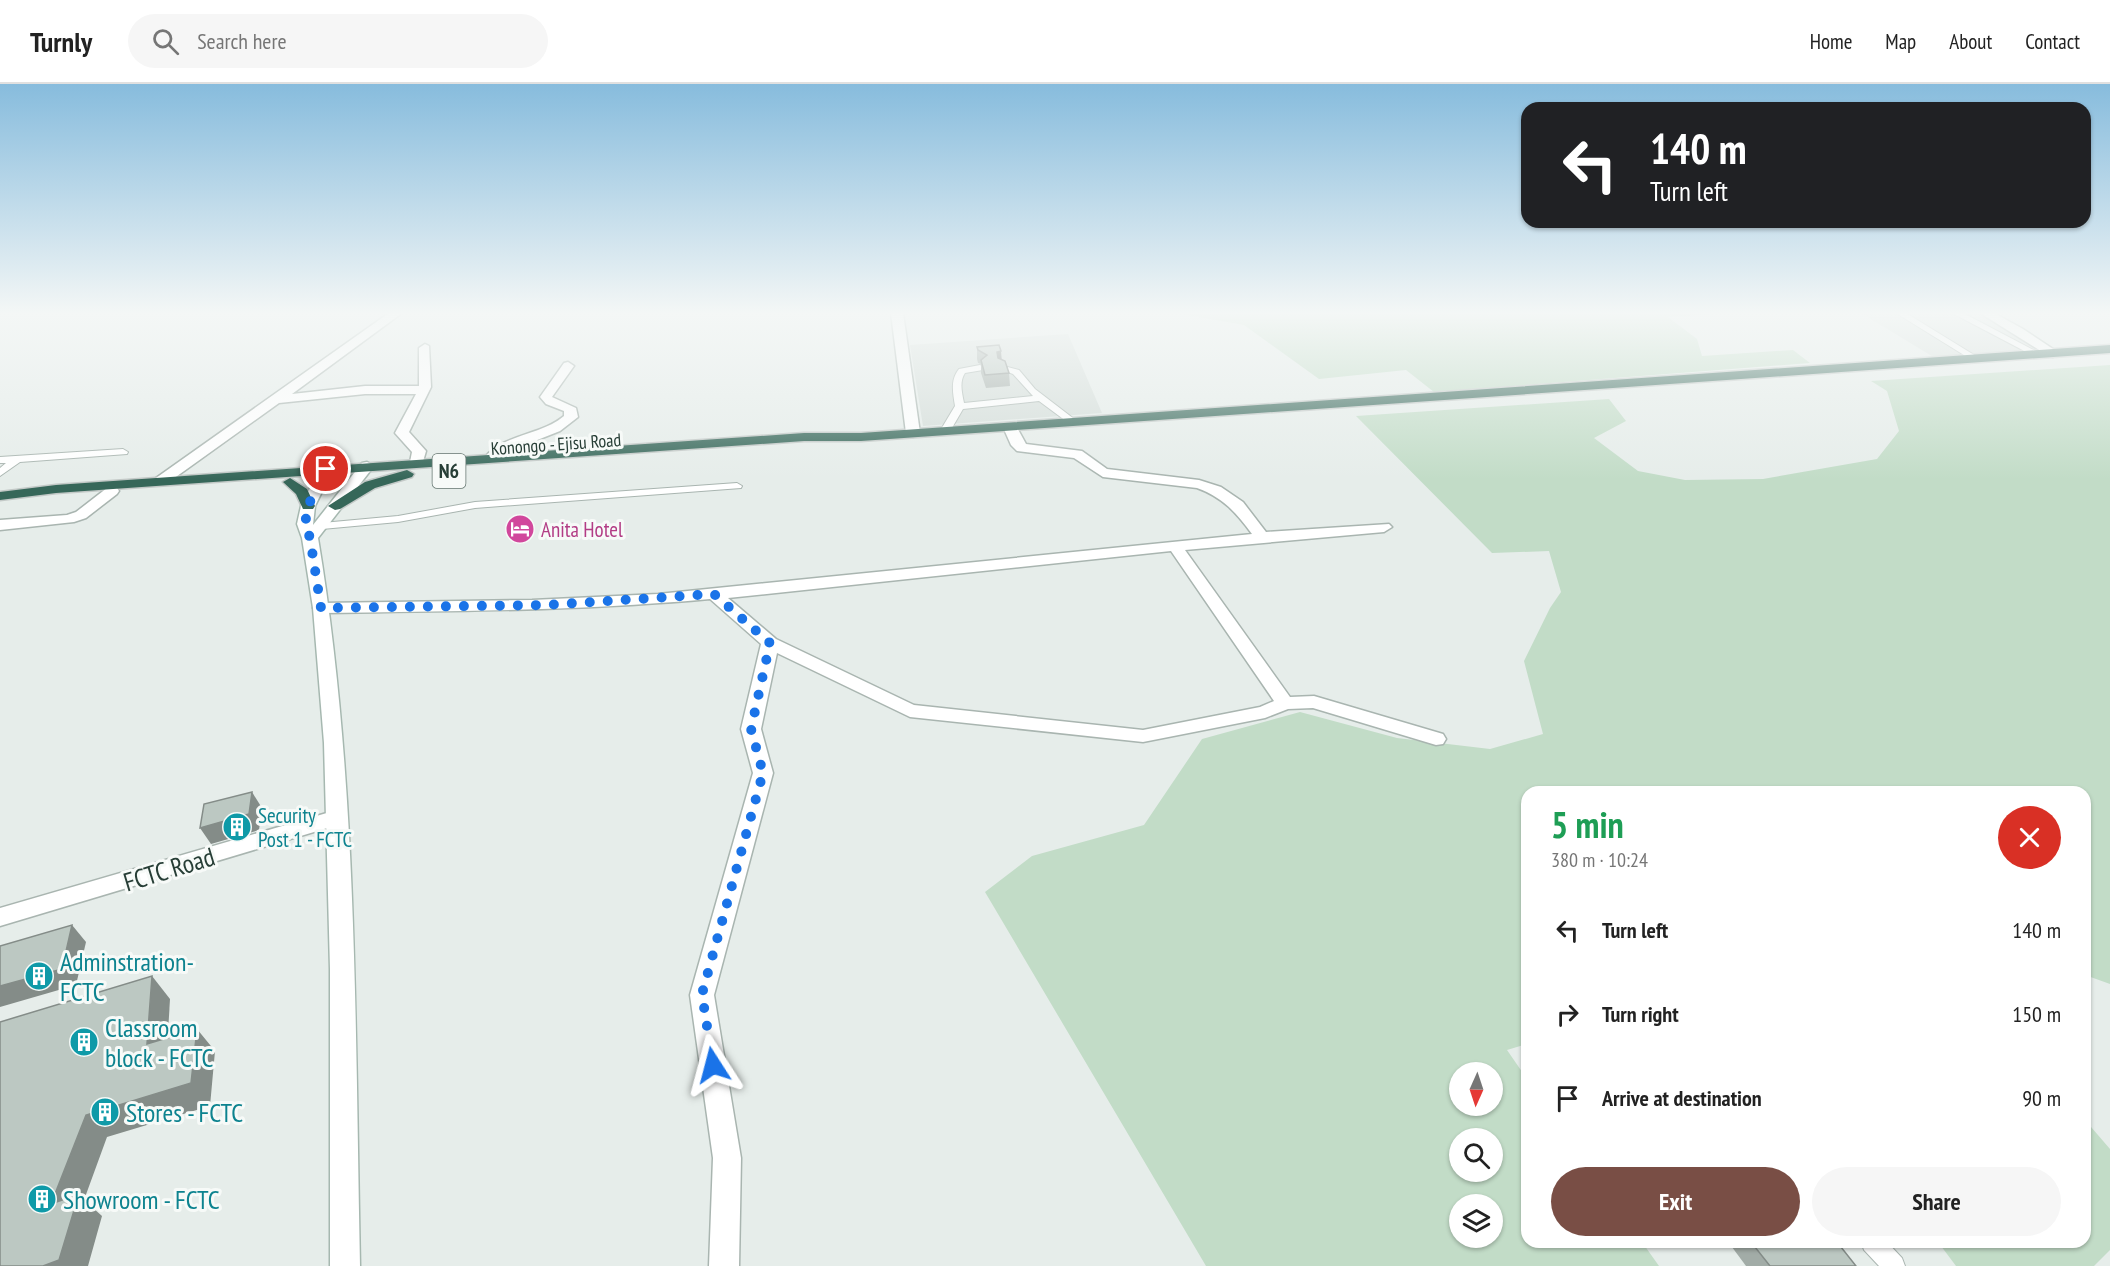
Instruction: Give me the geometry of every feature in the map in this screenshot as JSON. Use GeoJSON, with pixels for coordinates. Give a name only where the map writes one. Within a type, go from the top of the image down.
{"type":"FeatureCollection","features":[{"type":"Feature","properties":{"kind":"highway","name":"Konongo - Ejisu Road"},"geometry":{"type":"LineString","coordinates":[[412,468],[492,457],[804,437],[913,434],[1832,368]]}},
{"type":"Feature","properties":{"kind":"highway","name":"Konongo - Ejisu Road"},"geometry":{"type":"LineString","coordinates":[[37,493],[56,489],[161,481],[806,446],[861,437]]}},
{"type":"Feature","properties":{"kind":"highway"},"geometry":{"type":"LineString","coordinates":[[335,506],[370,485],[412,468]]}},
{"type":"Feature","properties":{"kind":"highway","name":"Konongo - Ejisu Road"},"geometry":{"type":"LineString","coordinates":[[0,496],[290,482],[323,474]]}},
{"type":"Feature","properties":{"kind":"highway"},"geometry":{"type":"LineString","coordinates":[[290,482],[302,492],[308,506]]}},
{"type":"Feature","properties":{"kind":"street"},"geometry":{"type":"LineString","coordinates":[[161,481],[320,368]]}},
{"type":"Feature","properties":{"kind":"street"},"geometry":{"type":"LineString","coordinates":[[412,468],[419,451],[402,433],[403,427],[424,390],[426,384],[424,368]]}},
{"type":"Feature","properties":{"kind":"street"},"geometry":{"type":"LineString","coordinates":[[492,457],[518,441],[556,429],[571,417],[571,411],[567,407],[549,401],[546,397],[566,368]]}},
{"type":"Feature","properties":{"kind":"street"},"geometry":{"type":"LineString","coordinates":[[904,368],[913,434]]}},
{"type":"Feature","properties":{"kind":"street"},"geometry":{"type":"LineString","coordinates":[[277,399],[365,390],[424,390]]}},
{"type":"Feature","properties":{"kind":"street"},"geometry":{"type":"LineString","coordinates":[[1010,427],[1018,445],[1022,448],[1077,454],[1103,473],[1198,484],[1216,490],[1238,505],[1261,536]]}},
{"type":"Feature","properties":{"kind":"street"},"geometry":{"type":"LineString","coordinates":[[345,1266],[342,969],[337,818],[334,743],[316,532],[363,471]]}},
{"type":"Feature","properties":{"kind":"street"},"geometry":{"type":"LineString","coordinates":[[316,532],[305,524],[308,506],[323,474]]}},
{"type":"Feature","properties":{"kind":"street"},"geometry":{"type":"LineString","coordinates":[[0,525],[69,519],[81,515],[112,491]]}},
{"type":"Feature","properties":{"kind":"street"},"geometry":{"type":"LineString","coordinates":[[321,608],[547,605],[714,594],[1261,536],[1384,527]]}},
{"type":"Feature","properties":{"kind":"street"},"geometry":{"type":"LineString","coordinates":[[1175,546],[1285,703]]}},
{"type":"Feature","properties":{"kind":"street"},"geometry":{"type":"LineString","coordinates":[[714,594],[770,643],[910,711],[1143,736],[1265,712],[1285,703],[1314,702],[1436,739]]}},
{"type":"Feature","properties":{"kind":"street"},"geometry":{"type":"LineString","coordinates":[[723,1266],[727,1158],[702,994],[763,773],[751,729],[770,643]]}},
{"type":"Feature","properties":{"kind":"street","name":"FCTC Road"},"geometry":{"type":"LineString","coordinates":[[0,917],[337,818]]}},
{"type":"Feature","properties":{"kind":"lane"},"geometry":{"type":"LineString","coordinates":[[1006,368],[1016,372],[1041,398],[1073,422]]}},
{"type":"Feature","properties":{"kind":"lane"},"geometry":{"type":"LineString","coordinates":[[945,431],[960,406],[958,376],[962,371],[980,369]]}},
{"type":"Feature","properties":{"kind":"lane"},"geometry":{"type":"LineString","coordinates":[[960,406],[1041,398]]}},
{"type":"Feature","properties":{"kind":"lane"},"geometry":{"type":"LineString","coordinates":[[0,460],[123,452]]}},
{"type":"Feature","properties":{"kind":"lane"},"geometry":{"type":"LineString","coordinates":[[0,473],[17,459]]}},
{"type":"Feature","properties":{"kind":"lane"},"geometry":{"type":"LineString","coordinates":[[316,532],[475,505],[737,486]]}},
{"type":"Feature","properties":{"kind":"lane"},"geometry":{"type":"LineString","coordinates":[[1878,1248],[1894,1266]]}},
{"type":"Feature","properties":{"kind":"shaded area"},"geometry":{"type":"Polygon","coordinates":[[[914,368],[1083,368],[1102,413],[923,426],[914,368]]]}},
{"type":"Feature","properties":{"kind":"green space"},"geometry":{"type":"Polygon","coordinates":[[[1304,368],[1743,368],[1434,392],[1406,370],[1319,379],[1304,368]]]}},
{"type":"Feature","properties":{"kind":"green space"},"geometry":{"type":"Polygon","coordinates":[[[2063,368],[2110,368],[2110,984],[2091,977],[2091,786],[1521,786],[1521,1046],[1507,1050],[1521,1070],[1521,1248],[1646,1248],[1659,1266],[1206,1266],[985,892],[1032,856],[1144,825],[1202,739],[1300,712],[1397,738],[1490,749],[1543,734],[1524,661],[1550,608],[1561,592],[1549,551],[1492,553],[1356,416],[1609,399],[1626,421],[1594,438],[1638,471],[1685,480],[1763,479],[1877,459],[1899,431],[1887,391],[1871,381],[2063,368]]]}},
{"type":"Feature","properties":{"kind":"green space"},"geometry":{"type":"Polygon","coordinates":[[[2091,1127],[2110,1149],[2110,1250],[2094,1266],[1956,1266],[1942,1248],[2091,1248],[2091,1127]]]}},
{"type":"Feature","properties":{"kind":"building"},"geometry":{"type":"Polygon","coordinates":[[[983,368],[1007,368],[1009,373],[985,375],[983,368]]]}},
{"type":"Feature","properties":{"kind":"building"},"geometry":{"type":"Polygon","coordinates":[[[252,792],[249,814],[200,828],[204,804],[252,792]]]}},
{"type":"Feature","properties":{"kind":"building"},"geometry":{"type":"Polygon","coordinates":[[[72,925],[62,969],[0,986],[0,946],[72,925]]]}},
{"type":"Feature","properties":{"kind":"building"},"geometry":{"type":"Polygon","coordinates":[[[152,976],[147,1044],[197,1029],[191,1083],[86,1115],[51,1204],[79,1194],[59,1260],[43,1266],[0,1266],[0,1022],[152,976]]]}},
{"type":"Feature","properties":{"kind":"building"},"geometry":{"type":"Polygon","coordinates":[[[1756,1248],[1842,1248],[1856,1266],[1770,1266],[1756,1248]]]}},
{"type":"Feature","properties":{"kind":"place","name":"Anita Hotel"},"geometry":{"type":"Point","coordinates":[520,529]}},
{"type":"Feature","properties":{"kind":"place","name":"Security Post 1 - FCTC"},"geometry":{"type":"Point","coordinates":[237,827]}},
{"type":"Feature","properties":{"kind":"place","name":"Adminstration- FCTC"},"geometry":{"type":"Point","coordinates":[39,976]}},
{"type":"Feature","properties":{"kind":"place","name":"Classroom block - FCTC"},"geometry":{"type":"Point","coordinates":[84,1042]}},
{"type":"Feature","properties":{"kind":"place","name":"Stores - FCTC"},"geometry":{"type":"Point","coordinates":[105,1112]}},
{"type":"Feature","properties":{"kind":"place","name":"Showroom - FCTC"},"geometry":{"type":"Point","coordinates":[42,1199]}},
{"type":"Feature","properties":{"kind":"route"},"geometry":{"type":"LineString","coordinates":[[326,469],[308,506],[305,524],[310,538],[321,608],[547,605],[714,594],[770,643],[751,729],[763,773],[702,994],[713,1065]]}}]}
